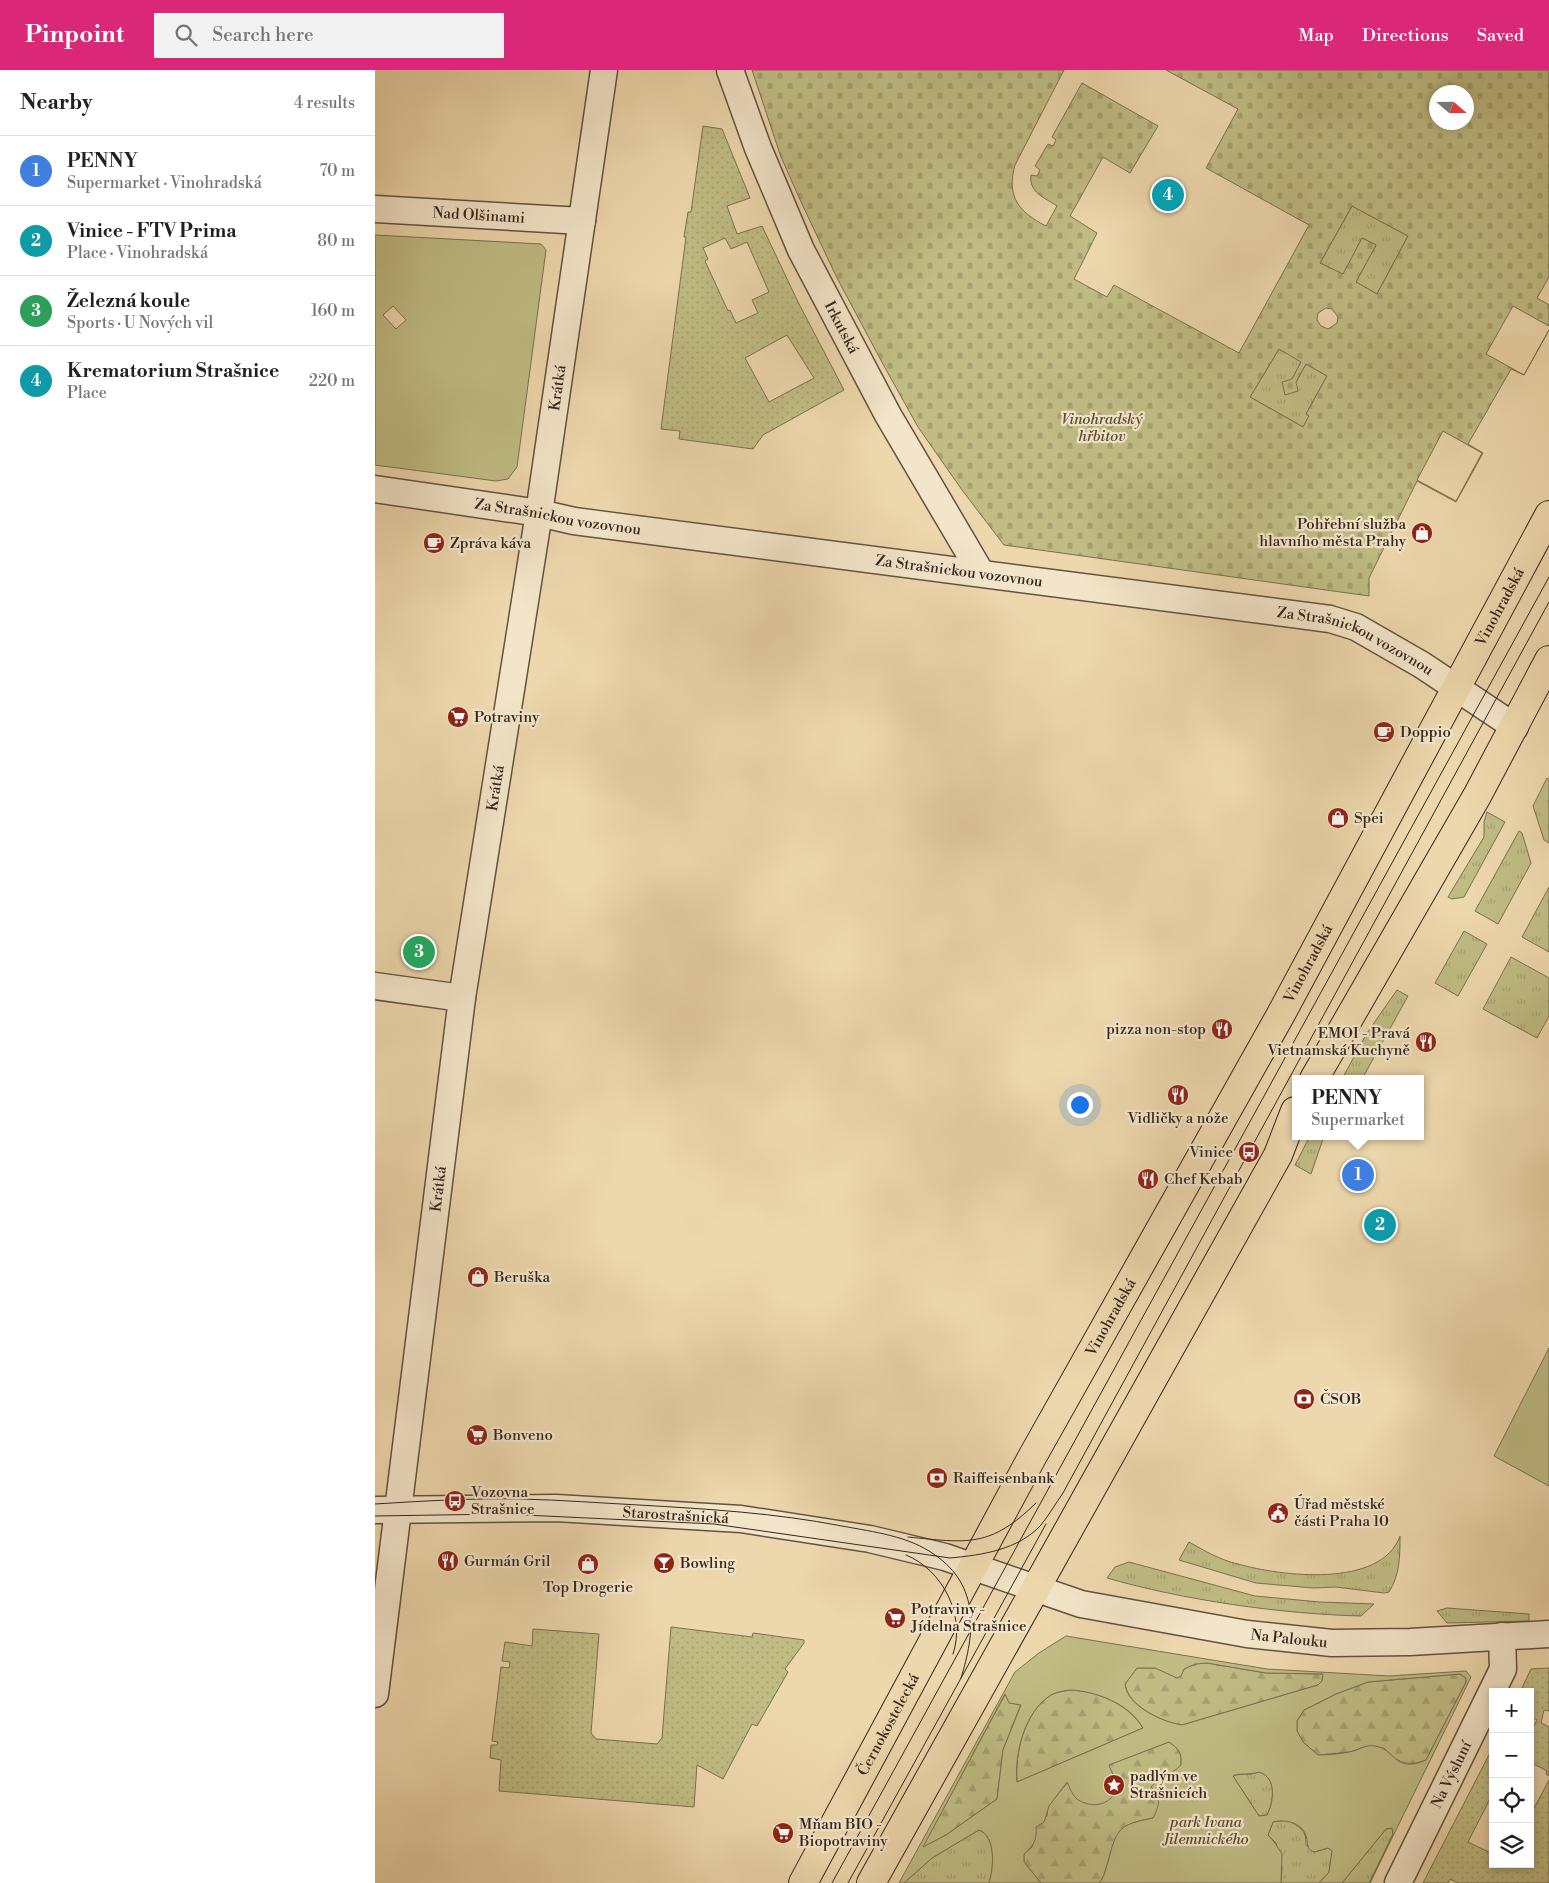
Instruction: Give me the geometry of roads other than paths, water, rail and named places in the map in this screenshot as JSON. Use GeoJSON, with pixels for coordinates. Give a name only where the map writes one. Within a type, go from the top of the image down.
{"type":"FeatureCollection","features":[{"type":"Feature","properties":{"kind":"main road","name":"Vinohradská"},"geometry":{"type":"LineString","coordinates":[[973,1567],[1280,1016],[1549,515]]}},
{"type":"Feature","properties":{"kind":"main road"},"geometry":{"type":"LineString","coordinates":[[1316,1075],[1515,727],[1549,660]]}},
{"type":"Feature","properties":{"kind":"main road"},"geometry":{"type":"LineString","coordinates":[[871,1883],[1278,1155],[1292,1119]]}},
{"type":"Feature","properties":{"kind":"main road","name":"Černokostelecká"},"geometry":{"type":"LineString","coordinates":[[803,1883],[973,1567]]}},
{"type":"Feature","properties":{"kind":"street","name":"Krátká"},"geometry":{"type":"LineString","coordinates":[[375,1694],[387,1510],[462,998],[539,513],[604,70]]}},
{"type":"Feature","properties":{"kind":"street","name":"Irkutská"},"geometry":{"type":"LineString","coordinates":[[730,70],[758,148],[801,250],[888,415],[981,573]]}},
{"type":"Feature","properties":{"kind":"street","name":"Nad Olšinami"},"geometry":{"type":"LineString","coordinates":[[375,210],[582,220]]}},
{"type":"Feature","properties":{"kind":"street","name":"Za Strašnickou vozovnou"},"geometry":{"type":"LineString","coordinates":[[375,489],[539,513],[574,521],[1330,619],[1356,627],[1422,665],[1515,727]]}},
{"type":"Feature","properties":{"kind":"street"},"geometry":{"type":"LineString","coordinates":[[375,986],[462,998]]}},
{"type":"Feature","properties":{"kind":"street","name":"Starostrašnická"},"geometry":{"type":"LineString","coordinates":[[387,1510],[548,1507],[741,1519],[870,1539],[945,1557],[1034,1589]]}},
{"type":"Feature","properties":{"kind":"street","name":"Na Palouku"},"geometry":{"type":"LineString","coordinates":[[1034,1589],[1081,1604],[1184,1624],[1247,1634],[1332,1643],[1549,1634]]}},
{"type":"Feature","properties":{"kind":"street","name":"Na Výsluní"},"geometry":{"type":"LineString","coordinates":[[1399,1883],[1503,1669],[1503,1636]]}},
{"type":"Feature","properties":{"kind":"tram line"},"geometry":{"type":"LineString","coordinates":[[832,1883],[1549,577]]}},
{"type":"Feature","properties":{"kind":"tram line"},"geometry":{"type":"LineString","coordinates":[[375,1516],[503,1514],[714,1524],[950,1558],[999,1550],[1011,1546],[1032,1533],[1041,1525],[1063,1493],[1549,602]]}},
{"type":"Feature","properties":{"kind":"tram line"},"geometry":{"type":"LineString","coordinates":[[375,1504],[467,1499],[522,1499],[690,1508],[792,1518],[866,1530],[903,1539],[925,1549],[950,1567],[960,1581],[967,1596],[971,1627],[966,1661],[961,1678]]}},
{"type":"Feature","properties":{"kind":"tram line"},"geometry":{"type":"LineString","coordinates":[[908,1537],[947,1541],[977,1539],[1005,1528],[1020,1518],[1036,1503]]}},
{"type":"Feature","properties":{"kind":"tram line"},"geometry":{"type":"LineString","coordinates":[[848,1883],[1046,1524]]}},
{"type":"Feature","properties":{"kind":"tram line"},"geometry":{"type":"LineString","coordinates":[[906,1555],[931,1571],[941,1583],[948,1596],[954,1610],[956,1625],[953,1654]]}},
{"type":"Feature","properties":{"kind":"place","name":"Krematorium Strašnice"},"geometry":{"type":"Point","coordinates":[1168,195]}},
{"type":"Feature","properties":{"kind":"place","name":"Pohřební služba hlavního města Prahy"},"geometry":{"type":"Point","coordinates":[1422,533]}},
{"type":"Feature","properties":{"kind":"place","name":"Zpráva káva"},"geometry":{"type":"Point","coordinates":[434,543]}},
{"type":"Feature","properties":{"kind":"place","name":"Potraviny"},"geometry":{"type":"Point","coordinates":[458,717]}},
{"type":"Feature","properties":{"kind":"place","name":"Doppio"},"geometry":{"type":"Point","coordinates":[1384,732]}},
{"type":"Feature","properties":{"kind":"place","name":"Spei"},"geometry":{"type":"Point","coordinates":[1338,818]}},
{"type":"Feature","properties":{"kind":"place","name":"Železná koule"},"geometry":{"type":"Point","coordinates":[419,952]}},
{"type":"Feature","properties":{"kind":"place","name":"pizza non-stop"},"geometry":{"type":"Point","coordinates":[1222,1029]}},
{"type":"Feature","properties":{"kind":"place","name":"EMOI - Pravá Vietnamská Kuchyně"},"geometry":{"type":"Point","coordinates":[1426,1042]}},
{"type":"Feature","properties":{"kind":"place","name":"Vidličky a nože"},"geometry":{"type":"Point","coordinates":[1178,1095]}},
{"type":"Feature","properties":{"kind":"place","name":"Vinice"},"geometry":{"type":"Point","coordinates":[1249,1152]}},
{"type":"Feature","properties":{"kind":"place","name":"PENNY"},"geometry":{"type":"Point","coordinates":[1358,1175]}},
{"type":"Feature","properties":{"kind":"place","name":"Chef Kebab"},"geometry":{"type":"Point","coordinates":[1148,1179]}},
{"type":"Feature","properties":{"kind":"place","name":"Vinice - FTV Prima"},"geometry":{"type":"Point","coordinates":[1380,1225]}},
{"type":"Feature","properties":{"kind":"place","name":"Beruška"},"geometry":{"type":"Point","coordinates":[478,1277]}},
{"type":"Feature","properties":{"kind":"place","name":"ČSOB"},"geometry":{"type":"Point","coordinates":[1304,1399]}},
{"type":"Feature","properties":{"kind":"place","name":"Bonveno"},"geometry":{"type":"Point","coordinates":[477,1435]}},
{"type":"Feature","properties":{"kind":"place","name":"Raiffeisenbank"},"geometry":{"type":"Point","coordinates":[937,1478]}},
{"type":"Feature","properties":{"kind":"place","name":"Vozovna Strašnice"},"geometry":{"type":"Point","coordinates":[455,1501]}},
{"type":"Feature","properties":{"kind":"place","name":"Úřad městské části Praha 10"},"geometry":{"type":"Point","coordinates":[1278,1513]}},
{"type":"Feature","properties":{"kind":"place","name":"Gurmán Gril"},"geometry":{"type":"Point","coordinates":[448,1561]}},
{"type":"Feature","properties":{"kind":"place","name":"Bowling"},"geometry":{"type":"Point","coordinates":[664,1563]}},
{"type":"Feature","properties":{"kind":"place","name":"Top Drogerie"},"geometry":{"type":"Point","coordinates":[588,1564]}},
{"type":"Feature","properties":{"kind":"place","name":"Potraviny - Jídelna Strašnice"},"geometry":{"type":"Point","coordinates":[895,1618]}},
{"type":"Feature","properties":{"kind":"place","name":"padlým ve Strašnicích"},"geometry":{"type":"Point","coordinates":[1114,1785]}},
{"type":"Feature","properties":{"kind":"place","name":"Mňam BIO - Biopotraviny"},"geometry":{"type":"Point","coordinates":[783,1833]}},
{"type":"Feature","properties":{"kind":"park label","name":"Vinohradský hřbitov"},"geometry":{"type":"Point","coordinates":[1102,428]}},
{"type":"Feature","properties":{"kind":"park label","name":"park Ivana Jilemnického"},"geometry":{"type":"Point","coordinates":[1206,1830]}}]}
